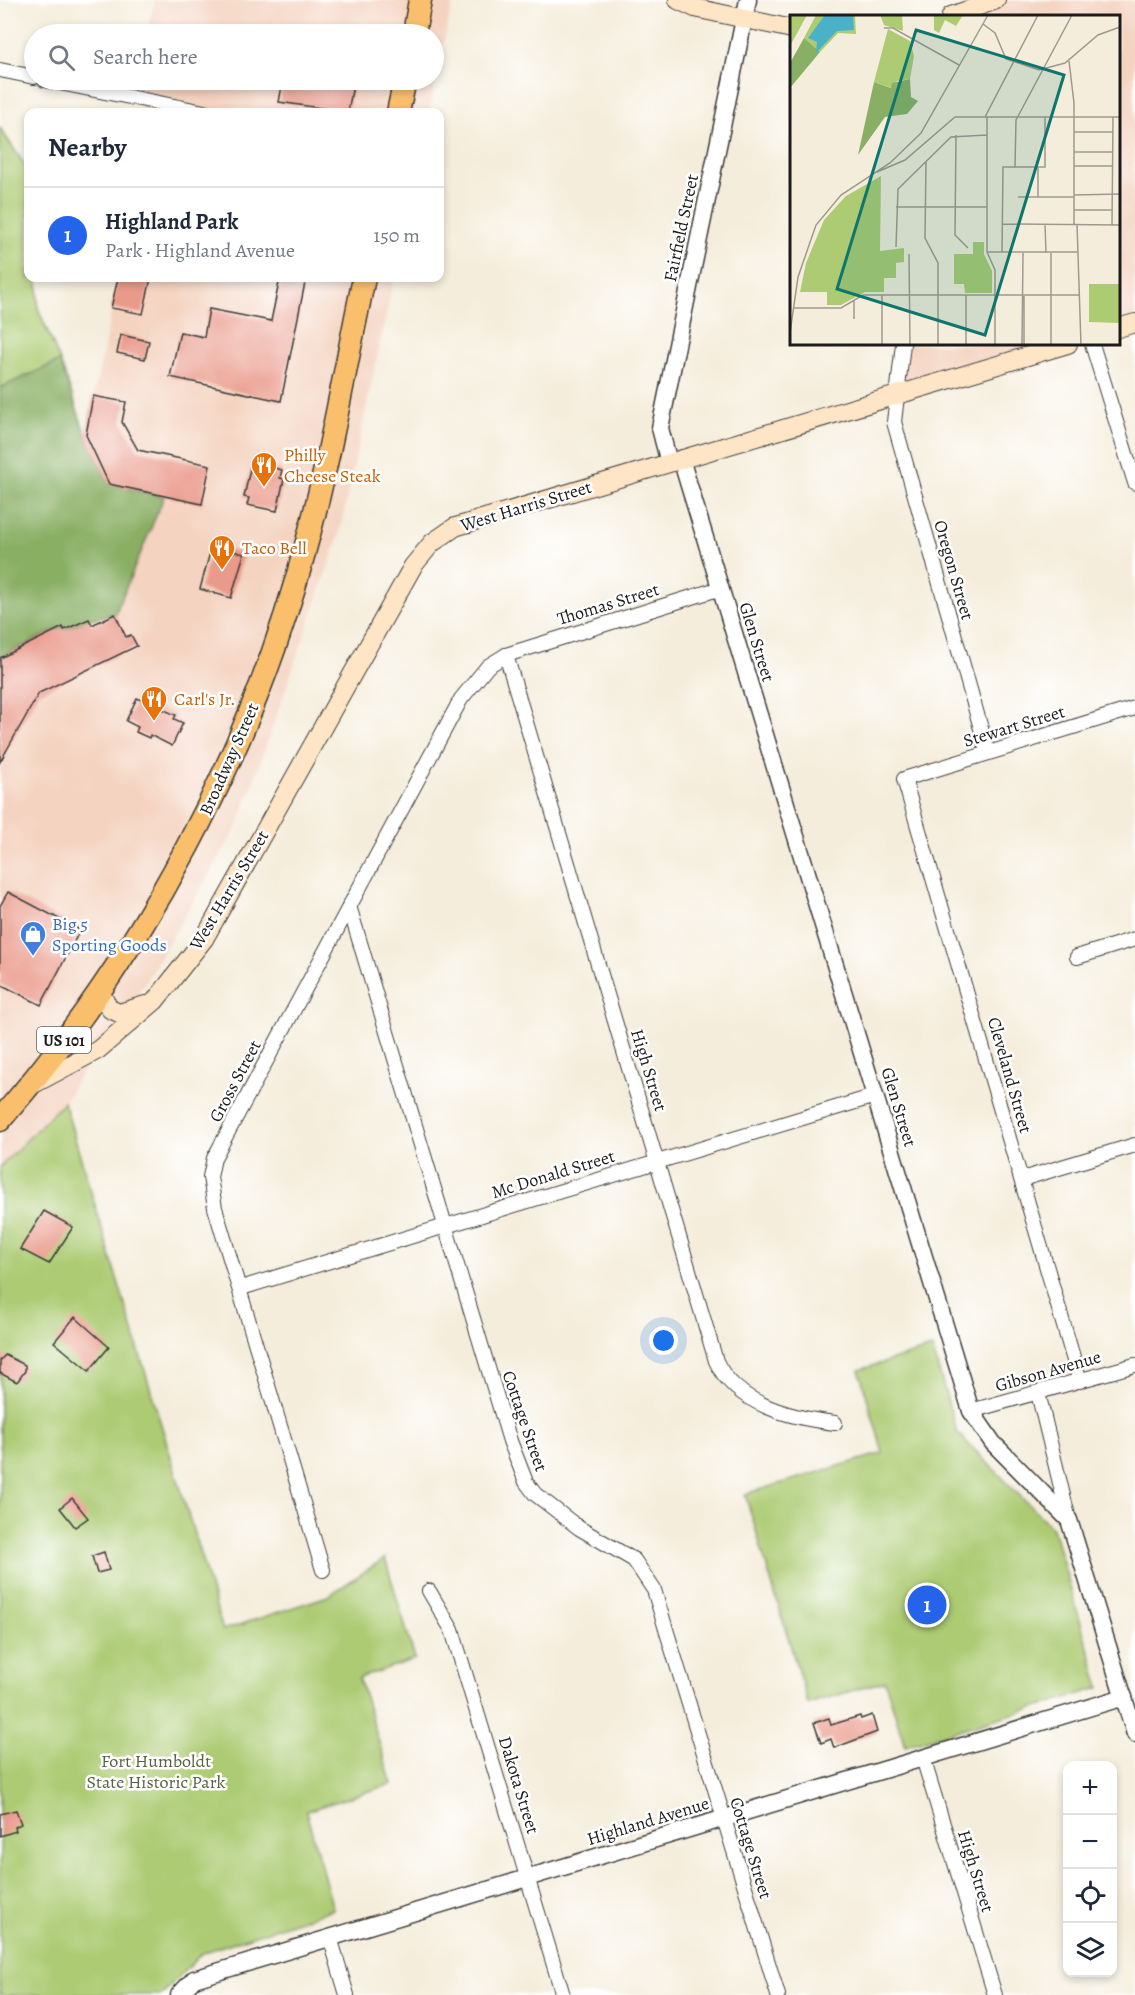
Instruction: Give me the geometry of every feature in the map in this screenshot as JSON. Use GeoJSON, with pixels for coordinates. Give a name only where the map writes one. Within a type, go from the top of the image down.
{"type":"FeatureCollection","features":[{"type":"Feature","properties":{"kind":"highway"},"geometry":{"type":"LineString","coordinates":[[416,24],[420,0]]}},
{"type":"Feature","properties":{"kind":"highway"},"geometry":{"type":"LineString","coordinates":[[399,108],[403,90]]}},
{"type":"Feature","properties":{"kind":"highway","name":"Broadway Street"},"geometry":{"type":"LineString","coordinates":[[0,1120],[100,993],[193,838],[258,693],[308,538],[363,282]]}},
{"type":"Feature","properties":{"kind":"main road"},"geometry":{"type":"LineString","coordinates":[[678,0],[695,8],[790,29]]}},
{"type":"Feature","properties":{"kind":"main road"},"geometry":{"type":"LineString","coordinates":[[954,15],[996,0]]}},
{"type":"Feature","properties":{"kind":"main road"},"geometry":{"type":"LineString","coordinates":[[1120,328],[1135,323]]}},
{"type":"Feature","properties":{"kind":"main road","name":"West Harris Street"},"geometry":{"type":"LineString","coordinates":[[28,1087],[98,1050],[155,1001],[204,939],[412,566],[432,543],[455,527],[1065,345]]}},
{"type":"Feature","properties":{"kind":"main road"},"geometry":{"type":"LineString","coordinates":[[100,993],[110,1010],[119,1013],[155,1001]]}},
{"type":"Feature","properties":{"kind":"street","name":"Fairfield Street"},"geometry":{"type":"LineString","coordinates":[[675,461],[660,428],[748,0]]}},
{"type":"Feature","properties":{"kind":"street"},"geometry":{"type":"LineString","coordinates":[[0,70],[24,75]]}},
{"type":"Feature","properties":{"kind":"street"},"geometry":{"type":"LineString","coordinates":[[95,90],[184,108]]}},
{"type":"Feature","properties":{"kind":"street","name":"Oregon Street"},"geometry":{"type":"LineString","coordinates":[[903,345],[894,422],[988,753]]}},
{"type":"Feature","properties":{"kind":"street"},"geometry":{"type":"LineString","coordinates":[[1092,345],[1135,483]]}},
{"type":"Feature","properties":{"kind":"street","name":"Glen Street"},"geometry":{"type":"LineString","coordinates":[[675,461],[721,588],[971,1411],[993,1443],[1070,1520],[1129,1695],[1135,1734]]}},
{"type":"Feature","properties":{"kind":"street","name":"Thomas Street"},"geometry":{"type":"LineString","coordinates":[[506,655],[721,588]]}},
{"type":"Feature","properties":{"kind":"street","name":"Gross Street"},"geometry":{"type":"LineString","coordinates":[[323,1570],[241,1288],[215,1208],[210,1177],[214,1158],[461,699],[488,666],[506,655]]}},
{"type":"Feature","properties":{"kind":"street","name":"High Street"},"geometry":{"type":"LineString","coordinates":[[506,655],[722,1374],[730,1384],[760,1404],[805,1420],[835,1423]]}},
{"type":"Feature","properties":{"kind":"street","name":"Stewart Street"},"geometry":{"type":"LineString","coordinates":[[904,779],[1135,708]]}},
{"type":"Feature","properties":{"kind":"street","name":"Cleveland Street"},"geometry":{"type":"LineString","coordinates":[[904,779],[1080,1381]]}},
{"type":"Feature","properties":{"kind":"street","name":"Cottage Street"},"geometry":{"type":"LineString","coordinates":[[349,906],[510,1441],[526,1482],[548,1507],[634,1560],[654,1590],[778,1995]]}},
{"type":"Feature","properties":{"kind":"street"},"geometry":{"type":"LineString","coordinates":[[1077,957],[1135,939]]}},
{"type":"Feature","properties":{"kind":"street","name":"Mc Donald Street"},"geometry":{"type":"LineString","coordinates":[[241,1288],[875,1096]]}},
{"type":"Feature","properties":{"kind":"street"},"geometry":{"type":"LineString","coordinates":[[1022,1179],[1135,1145]]}},
{"type":"Feature","properties":{"kind":"street","name":"Gibson Avenue"},"geometry":{"type":"LineString","coordinates":[[971,1411],[1135,1365]]}},
{"type":"Feature","properties":{"kind":"street"},"geometry":{"type":"LineString","coordinates":[[1038,1393],[1070,1520]]}},
{"type":"Feature","properties":{"kind":"street","name":"Dakota Street"},"geometry":{"type":"LineString","coordinates":[[429,1591],[452,1630],[563,1995]]}},
{"type":"Feature","properties":{"kind":"street","name":"Highland Avenue"},"geometry":{"type":"LineString","coordinates":[[179,1995],[194,1979],[1129,1695]]}},
{"type":"Feature","properties":{"kind":"street","name":"High Street"},"geometry":{"type":"LineString","coordinates":[[923,1758],[995,1995]]}},
{"type":"Feature","properties":{"kind":"street"},"geometry":{"type":"LineString","coordinates":[[330,1937],[347,1995]]}},
{"type":"Feature","properties":{"kind":"shaded area"},"geometry":{"type":"Polygon","coordinates":[[[155,0],[453,0],[444,42],[444,24],[149,24],[155,0]]]}},
{"type":"Feature","properties":{"kind":"shaded area"},"geometry":{"type":"Polygon","coordinates":[[[996,0],[1135,0],[1135,323],[1120,328],[1120,15],[973,15],[996,0]]]}},
{"type":"Feature","properties":{"kind":"shaded area"},"geometry":{"type":"Polygon","coordinates":[[[136,90],[434,90],[430,108],[141,108],[136,90]]]}},
{"type":"Feature","properties":{"kind":"shaded area"},"geometry":{"type":"Polygon","coordinates":[[[117,282],[393,282],[339,536],[238,826],[144,984],[64,1102],[0,1167],[0,658],[63,627],[115,614],[162,502],[109,484],[86,435],[117,282]]]}},
{"type":"Feature","properties":{"kind":"shaded area"},"geometry":{"type":"Polygon","coordinates":[[[903,345],[1065,345],[896,395],[903,345]]]}},
{"type":"Feature","properties":{"kind":"green space"},"geometry":{"type":"Polygon","coordinates":[[[0,128],[24,164],[24,282],[38,282],[38,308],[60,361],[0,388],[0,128]]]}},
{"type":"Feature","properties":{"kind":"green space"},"geometry":{"type":"Polygon","coordinates":[[[60,361],[86,435],[109,484],[164,497],[115,614],[89,619],[64,630],[62,627],[0,657],[0,388],[60,361]]]}},
{"type":"Feature","properties":{"kind":"green space","name":"Fort Humboldt State Historic Park"},"geometry":{"type":"Polygon","coordinates":[[[64,1102],[223,1630],[328,1596],[385,1558],[415,1659],[359,1678],[392,1784],[306,1811],[333,1909],[202,1953],[161,1995],[0,1995],[0,1167],[64,1102]]]}},
{"type":"Feature","properties":{"kind":"green space"},"geometry":{"type":"Polygon","coordinates":[[[932,1348],[957,1432],[1053,1529],[1100,1688],[905,1746],[885,1681],[808,1704],[745,1494],[883,1453],[859,1370],[932,1348]]]}},
{"type":"Feature","properties":{"kind":"building"},"geometry":{"type":"Polygon","coordinates":[[[281,90],[352,90],[349,108],[320,108],[279,102],[281,90]]]}},
{"type":"Feature","properties":{"kind":"building"},"geometry":{"type":"Polygon","coordinates":[[[117,282],[150,282],[143,314],[111,308],[117,282]]]}},
{"type":"Feature","properties":{"kind":"building"},"geometry":{"type":"Polygon","coordinates":[[[279,282],[305,282],[281,401],[170,377],[180,332],[204,337],[209,309],[271,321],[279,282]]]}},
{"type":"Feature","properties":{"kind":"building"},"geometry":{"type":"Polygon","coordinates":[[[121,335],[149,341],[145,359],[117,353],[121,335]]]}},
{"type":"Feature","properties":{"kind":"building"},"geometry":{"type":"Polygon","coordinates":[[[93,396],[126,402],[122,422],[138,450],[210,465],[202,504],[109,484],[86,435],[93,396]]]}},
{"type":"Feature","properties":{"kind":"building","name":"Philly Cheese Steak"},"geometry":{"type":"Polygon","coordinates":[[[266,466],[282,470],[280,478],[284,479],[277,511],[247,505],[249,498],[244,497],[250,469],[264,472],[266,466]]]}},
{"type":"Feature","properties":{"kind":"building","name":"Taco Bell"},"geometry":{"type":"Polygon","coordinates":[[[212,545],[244,554],[231,598],[200,589],[212,545]]]}},
{"type":"Feature","properties":{"kind":"building"},"geometry":{"type":"Polygon","coordinates":[[[115,614],[126,637],[131,635],[137,646],[39,693],[0,762],[0,658],[63,627],[64,630],[89,619],[92,625],[115,614]]]}},
{"type":"Feature","properties":{"kind":"building","name":"Carl's Jr."},"geometry":{"type":"Polygon","coordinates":[[[137,698],[176,715],[174,719],[183,723],[172,746],[150,735],[149,738],[136,732],[138,727],[126,721],[137,698]]]}},
{"type":"Feature","properties":{"kind":"building","name":"Big 5 Sporting Goods"},"geometry":{"type":"Polygon","coordinates":[[[8,892],[80,930],[41,1005],[0,984],[0,906],[8,892]]]}},
{"type":"Feature","properties":{"kind":"building"},"geometry":{"type":"Polygon","coordinates":[[[44,1211],[73,1227],[49,1264],[20,1249],[44,1211]]]}},
{"type":"Feature","properties":{"kind":"building"},"geometry":{"type":"Polygon","coordinates":[[[75,1317],[109,1347],[89,1371],[54,1342],[75,1317]]]}},
{"type":"Feature","properties":{"kind":"building"},"geometry":{"type":"Polygon","coordinates":[[[5,1355],[25,1365],[25,1371],[17,1382],[0,1373],[0,1361],[5,1355]]]}},
{"type":"Feature","properties":{"kind":"building"},"geometry":{"type":"Polygon","coordinates":[[[72,1498],[88,1518],[75,1527],[60,1508],[72,1498]]]}},
{"type":"Feature","properties":{"kind":"building"},"geometry":{"type":"Polygon","coordinates":[[[104,1552],[109,1570],[97,1573],[92,1556],[104,1552]]]}},
{"type":"Feature","properties":{"kind":"building"},"geometry":{"type":"Polygon","coordinates":[[[872,1715],[877,1732],[834,1748],[831,1739],[821,1743],[814,1723],[829,1718],[831,1725],[860,1716],[861,1719],[872,1715]]]}},
{"type":"Feature","properties":{"kind":"building"},"geometry":{"type":"Polygon","coordinates":[[[16,1810],[21,1824],[15,1827],[16,1831],[0,1836],[0,1814],[16,1810]]]}},
{"type":"Feature","properties":{"kind":"place","name":"Philly Cheese Steak"},"geometry":{"type":"Point","coordinates":[264,488]}},
{"type":"Feature","properties":{"kind":"place","name":"Taco Bell"},"geometry":{"type":"Point","coordinates":[222,571]}},
{"type":"Feature","properties":{"kind":"place","name":"Carl's Jr."},"geometry":{"type":"Point","coordinates":[154,722]}},
{"type":"Feature","properties":{"kind":"place","name":"Big 5 Sporting Goods"},"geometry":{"type":"Point","coordinates":[33,957]}},
{"type":"Feature","properties":{"kind":"place","name":"Highland Park"},"geometry":{"type":"Point","coordinates":[927,1605]}}]}
